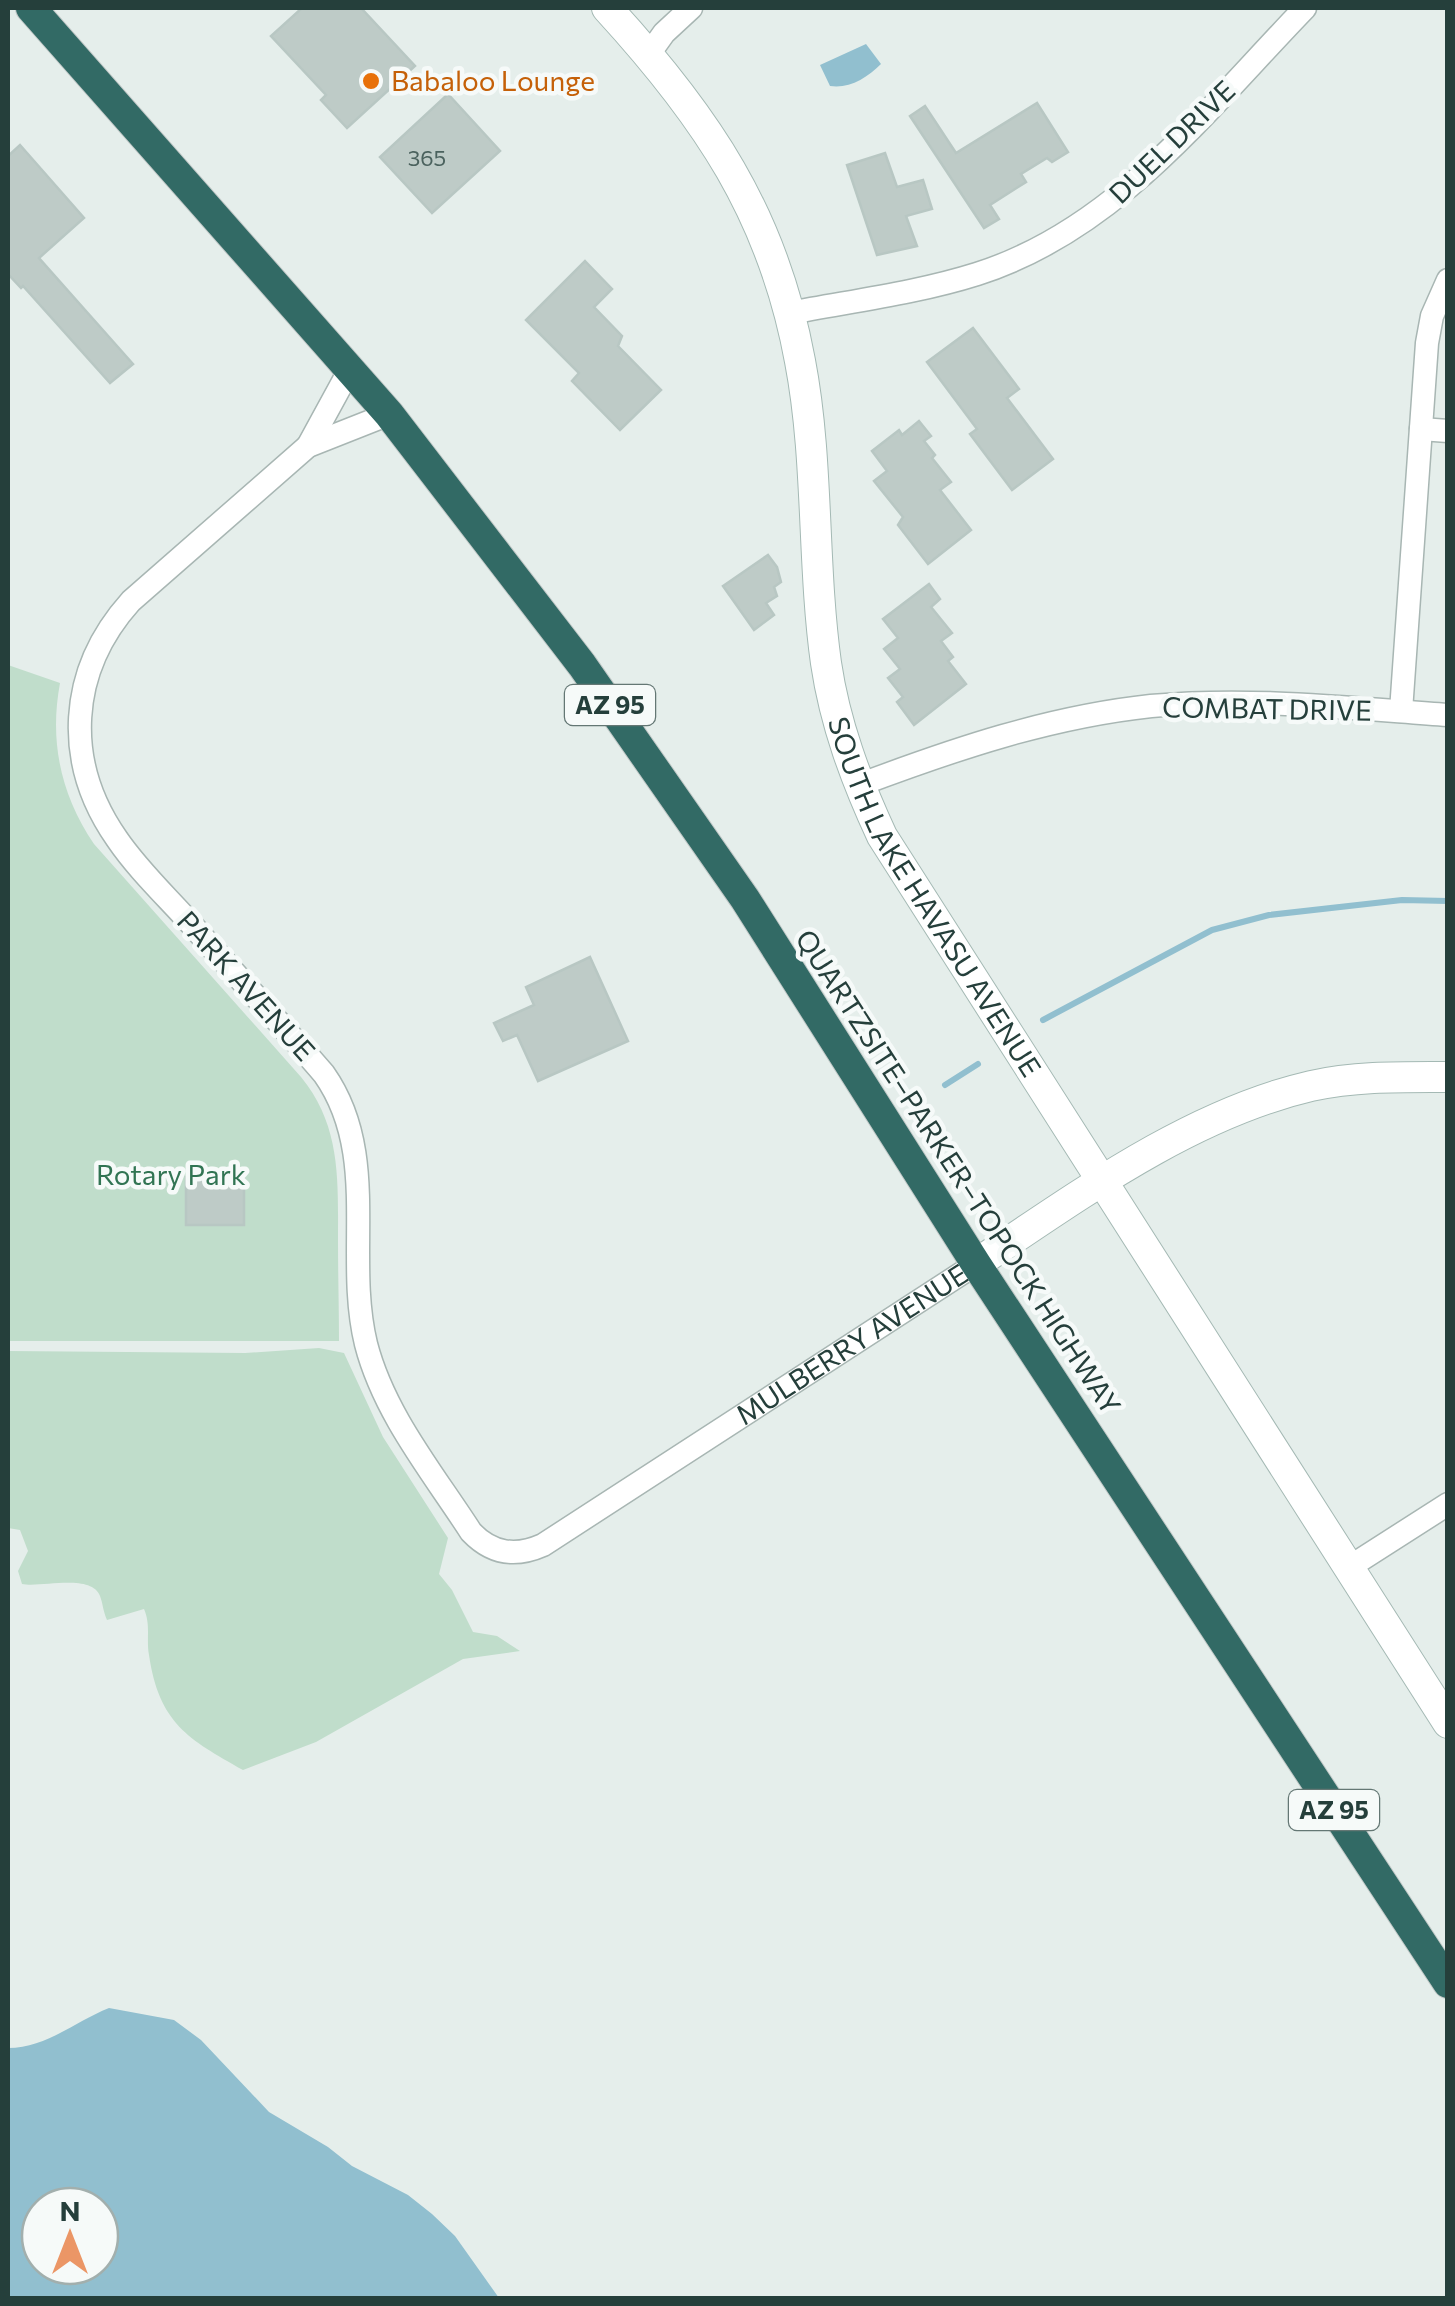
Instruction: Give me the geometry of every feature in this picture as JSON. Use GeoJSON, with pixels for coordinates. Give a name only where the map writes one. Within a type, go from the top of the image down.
{"type":"FeatureCollection","features":[{"type":"Feature","properties":{"kind":"highway","name":"AZ 95"},"geometry":{"type":"LineString","coordinates":[[31,8],[389,414]]}},
{"type":"Feature","properties":{"kind":"highway","name":"QUARTZSITE–PARKER–TOPOCK HIGHWAY"},"geometry":{"type":"LineString","coordinates":[[389,414],[582,664],[744,898],[976,1264],[1448,1983]]}},
{"type":"Feature","properties":{"kind":"main road","name":"SOUTH LAKE HAVASU AVENUE"},"geometry":{"type":"LineString","coordinates":[[607,8],[649,54],[708,130],[734,173],[769,249],[790,313],[807,412],[826,664],[859,785],[904,875],[1448,1723]]}},
{"type":"Feature","properties":{"kind":"main road","name":"MULBERRY AVENUE"},"geometry":{"type":"LineString","coordinates":[[976,1264],[1100,1182],[1218,1119],[1281,1094],[1346,1080],[1448,1078]]}},
{"type":"Feature","properties":{"kind":"street"},"geometry":{"type":"LineString","coordinates":[[649,54],[691,8]]}},
{"type":"Feature","properties":{"kind":"street","name":"DUEL DRIVE"},"geometry":{"type":"LineString","coordinates":[[790,313],[977,274],[1069,232],[1149,171],[1305,8]]}},
{"type":"Feature","properties":{"kind":"street"},"geometry":{"type":"LineString","coordinates":[[1400,712],[1429,329],[1448,280]]}},
{"type":"Feature","properties":{"kind":"street","name":"PARK AVENUE"},"geometry":{"type":"LineString","coordinates":[[308,446],[350,369]]}},
{"type":"Feature","properties":{"kind":"street","name":"PARK AVENUE"},"geometry":{"type":"LineString","coordinates":[[389,414],[308,446],[143,591],[109,628],[90,664],[78,720],[80,750],[92,794],[118,842],[324,1074],[344,1108],[357,1159],[361,1319],[372,1365],[391,1408],[477,1539],[507,1552],[526,1552],[543,1545]]}},
{"type":"Feature","properties":{"kind":"street"},"geometry":{"type":"LineString","coordinates":[[1420,429],[1448,430]]}},
{"type":"Feature","properties":{"kind":"street","name":"COMBAT DRIVE"},"geometry":{"type":"LineString","coordinates":[[859,785],[966,745],[1088,715],[1214,702],[1448,714]]}},
{"type":"Feature","properties":{"kind":"street","name":"MULBERRY AVENUE"},"geometry":{"type":"LineString","coordinates":[[543,1545],[976,1264]]}},
{"type":"Feature","properties":{"kind":"street"},"geometry":{"type":"LineString","coordinates":[[1348,1568],[1448,1504]]}},
{"type":"Feature","properties":{"kind":"green space","name":"Rotary Park"},"geometry":{"type":"Polygon","coordinates":[[[8,665],[60,683],[56,726],[60,767],[73,806],[94,844],[301,1077],[324,1115],[337,1175],[339,1341],[8,1341],[8,665]]]}},
{"type":"Feature","properties":{"kind":"green space"},"geometry":{"type":"Polygon","coordinates":[[[319,1348],[344,1353],[383,1437],[448,1538],[439,1574],[452,1590],[473,1632],[497,1636],[520,1651],[463,1659],[316,1742],[243,1770],[192,1738],[169,1713],[154,1678],[144,1609],[107,1620],[100,1596],[87,1585],[22,1584],[18,1571],[28,1551],[20,1530],[8,1528],[8,1351],[245,1353],[319,1348]]]}},
{"type":"Feature","properties":{"kind":"water"},"geometry":{"type":"Polygon","coordinates":[[[866,44],[881,64],[857,81],[830,86],[820,65],[866,44]]]}},
{"type":"Feature","properties":{"kind":"water"},"geometry":{"type":"Polygon","coordinates":[[[109,2008],[174,2020],[201,2040],[269,2112],[352,2166],[408,2195],[432,2214],[455,2236],[499,2298],[8,2298],[8,2048],[47,2039],[109,2008]]]}},
{"type":"Feature","properties":{"kind":"building"},"geometry":{"type":"Polygon","coordinates":[[[302,8],[361,8],[415,66],[347,128],[321,100],[326,95],[271,36],[302,8]]]}},
{"type":"Feature","properties":{"kind":"building"},"geometry":{"type":"Polygon","coordinates":[[[448,94],[500,151],[432,213],[380,157],[448,94]]]}},
{"type":"Feature","properties":{"kind":"building"},"geometry":{"type":"Polygon","coordinates":[[[1037,103],[1068,152],[1052,162],[1047,158],[1021,174],[1026,182],[990,205],[999,219],[984,228],[910,116],[925,106],[956,153],[1037,103]]]}},
{"type":"Feature","properties":{"kind":"building"},"geometry":{"type":"Polygon","coordinates":[[[20,145],[84,218],[39,258],[133,364],[110,383],[8,274],[8,156],[20,145]]]}},
{"type":"Feature","properties":{"kind":"building"},"geometry":{"type":"Polygon","coordinates":[[[885,153],[897,187],[923,180],[932,209],[906,216],[917,246],[877,255],[847,165],[885,153]]]}},
{"type":"Feature","properties":{"kind":"building"},"geometry":{"type":"Polygon","coordinates":[[[585,261],[612,289],[594,307],[622,336],[618,346],[661,390],[620,430],[572,381],[579,373],[526,320],[585,261]]]}},
{"type":"Feature","properties":{"kind":"building"},"geometry":{"type":"Polygon","coordinates":[[[973,328],[1019,389],[1007,398],[1053,459],[1012,490],[970,434],[977,429],[927,362],[973,328]]]}},
{"type":"Feature","properties":{"kind":"building"},"geometry":{"type":"Polygon","coordinates":[[[919,421],[931,436],[924,441],[935,455],[932,458],[951,482],[940,490],[971,530],[928,564],[898,525],[903,517],[874,481],[887,471],[872,451],[899,430],[902,435],[919,421]]]}},
{"type":"Feature","properties":{"kind":"building"},"geometry":{"type":"Polygon","coordinates":[[[768,555],[781,582],[774,587],[777,596],[766,603],[774,615],[754,630],[723,586],[768,555]]]}},
{"type":"Feature","properties":{"kind":"building"},"geometry":{"type":"Polygon","coordinates":[[[929,584],[940,599],[931,607],[952,633],[941,641],[953,657],[948,661],[966,684],[914,725],[897,702],[903,697],[888,678],[900,669],[884,649],[898,638],[883,619],[929,584]]]}},
{"type":"Feature","properties":{"kind":"building"},"geometry":{"type":"Polygon","coordinates":[[[590,957],[628,1041],[538,1081],[517,1035],[503,1041],[494,1023],[534,1005],[526,987],[590,957]]]}},
{"type":"Feature","properties":{"kind":"building"},"geometry":{"type":"Polygon","coordinates":[[[186,1177],[244,1177],[244,1225],[186,1225],[186,1177]]]}},
{"type":"Feature","properties":{"kind":"waterway"},"geometry":{"type":"LineString","coordinates":[[1043,1020],[1212,930],[1269,915],[1402,900],[1448,901]]}},
{"type":"Feature","properties":{"kind":"waterway"},"geometry":{"type":"LineString","coordinates":[[945,1085],[978,1064]]}},
{"type":"Feature","properties":{"kind":"place","name":"Babaloo Lounge"},"geometry":{"type":"Point","coordinates":[371,81]}}]}
